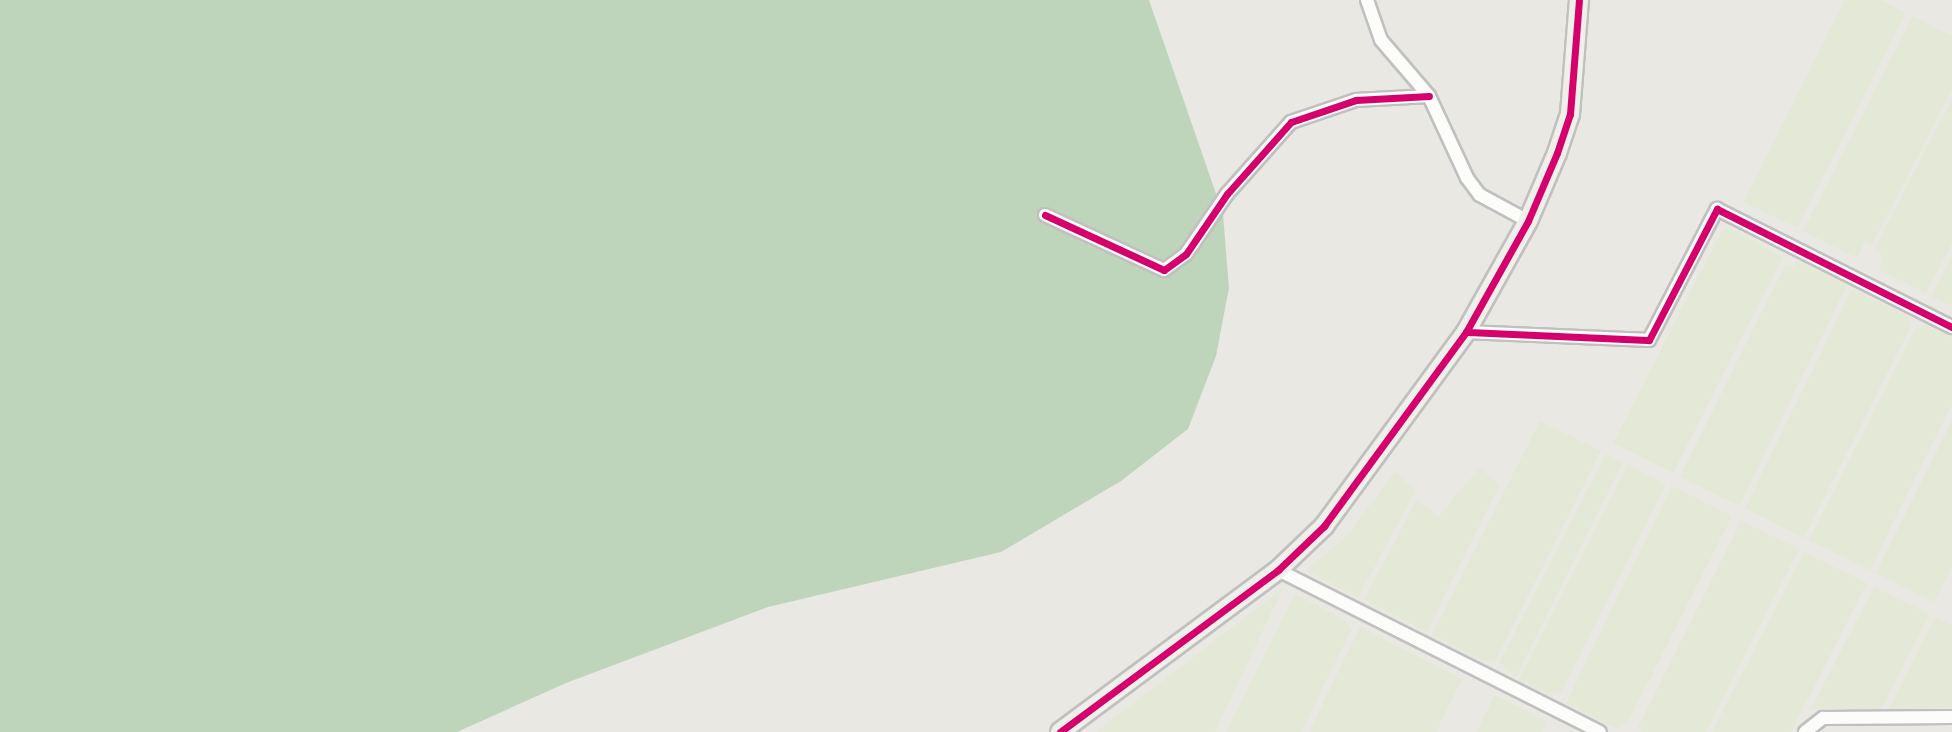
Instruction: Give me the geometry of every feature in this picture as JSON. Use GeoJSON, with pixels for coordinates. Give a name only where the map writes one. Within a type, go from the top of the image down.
{"type":"FeatureCollection","features":[{"type":"Feature","properties":{"kind":"street"},"geometry":{"type":"LineString","coordinates":[[1367,0],[1381,40],[1429,96],[1448,130],[1458,162],[1480,195],[1528,221]]}},
{"type":"Feature","properties":{"kind":"street"},"geometry":{"type":"LineString","coordinates":[[1060,732],[1278,570],[1333,515],[1466,332],[1528,221],[1570,114],[1579,0]]}},
{"type":"Feature","properties":{"kind":"street"},"geometry":{"type":"LineString","coordinates":[[1045,215],[1164,270],[1186,254],[1227,194],[1291,122],[1356,100],[1429,96]]}},
{"type":"Feature","properties":{"kind":"street"},"geometry":{"type":"LineString","coordinates":[[1466,332],[1649,340],[1717,209],[1952,327]]}},
{"type":"Feature","properties":{"kind":"street"},"geometry":{"type":"LineString","coordinates":[[1278,570],[1600,732]]}},
{"type":"Feature","properties":{"kind":"street"},"geometry":{"type":"LineString","coordinates":[[1805,732],[1823,718],[1952,718]]}},
{"type":"Feature","properties":{"kind":"green space"},"geometry":{"type":"Polygon","coordinates":[[[0,0],[1149,0],[1223,214],[1229,288],[1216,356],[1188,429],[1121,481],[1001,552],[768,607],[566,683],[457,732],[0,732],[0,0]]]}},
{"type":"Feature","properties":{"kind":"green space"},"geometry":{"type":"Polygon","coordinates":[[[1845,0],[1881,0],[1906,13],[1797,228],[1744,202],[1845,0]]]}},
{"type":"Feature","properties":{"kind":"green space"},"geometry":{"type":"Polygon","coordinates":[[[1913,16],[1952,36],[1952,89],[1872,245],[1865,241],[1857,258],[1803,231],[1913,16]]]}},
{"type":"Feature","properties":{"kind":"green space"},"geometry":{"type":"Polygon","coordinates":[[[1952,99],[1952,243],[1926,293],[1879,270],[1882,255],[1874,250],[1952,99]]]}},
{"type":"Feature","properties":{"kind":"green space"},"geometry":{"type":"Polygon","coordinates":[[[1730,228],[1783,257],[1673,473],[1613,443],[1721,232],[1730,228]]]}},
{"type":"Feature","properties":{"kind":"green space"},"geometry":{"type":"Polygon","coordinates":[[[1952,255],[1952,302],[1950,306],[1931,296],[1952,255]]]}},
{"type":"Feature","properties":{"kind":"green space"},"geometry":{"type":"Polygon","coordinates":[[[1797,261],[1847,285],[1739,506],[1680,477],[1786,264],[1793,267],[1797,261]]]}},
{"type":"Feature","properties":{"kind":"green space"},"geometry":{"type":"Polygon","coordinates":[[[1852,289],[1909,317],[1911,326],[1804,538],[1745,508],[1852,289]]]}},
{"type":"Feature","properties":{"kind":"green space"},"geometry":{"type":"Polygon","coordinates":[[[1925,325],[1952,338],[1952,404],[1870,570],[1809,540],[1915,329],[1925,325]]]}},
{"type":"Feature","properties":{"kind":"green space"},"geometry":{"type":"Polygon","coordinates":[[[1540,421],[1601,451],[1495,661],[1489,658],[1486,663],[1432,634],[1540,421]]]}},
{"type":"Feature","properties":{"kind":"green space"},"geometry":{"type":"Polygon","coordinates":[[[1952,421],[1952,566],[1934,602],[1876,573],[1952,421]]]}},
{"type":"Feature","properties":{"kind":"green space"},"geometry":{"type":"Polygon","coordinates":[[[1606,454],[1623,462],[1516,677],[1499,663],[1606,454]]]}},
{"type":"Feature","properties":{"kind":"green space"},"geometry":{"type":"Polygon","coordinates":[[[1628,465],[1666,484],[1560,694],[1553,691],[1551,696],[1519,679],[1628,465]]]}},
{"type":"Feature","properties":{"kind":"green space"},"geometry":{"type":"Polygon","coordinates":[[[1479,468],[1500,484],[1427,632],[1364,600],[1417,499],[1438,517],[1479,468]]]}},
{"type":"Feature","properties":{"kind":"green space"},"geometry":{"type":"Polygon","coordinates":[[[1395,472],[1416,490],[1358,597],[1307,571],[1348,534],[1395,472]]]}},
{"type":"Feature","properties":{"kind":"green space"},"geometry":{"type":"Polygon","coordinates":[[[1672,486],[1732,516],[1626,726],[1621,723],[1617,729],[1566,703],[1672,486]]]}},
{"type":"Feature","properties":{"kind":"green space"},"geometry":{"type":"Polygon","coordinates":[[[1741,521],[1799,549],[1706,732],[1643,732],[1637,729],[1741,521]]]}},
{"type":"Feature","properties":{"kind":"green space"},"geometry":{"type":"Polygon","coordinates":[[[1804,552],[1867,583],[1791,732],[1712,732],[1804,552]]]}},
{"type":"Feature","properties":{"kind":"green space"},"geometry":{"type":"Polygon","coordinates":[[[1874,587],[1930,614],[1881,709],[1811,709],[1874,587]]]}},
{"type":"Feature","properties":{"kind":"green space"},"geometry":{"type":"Polygon","coordinates":[[[1283,588],[1215,732],[1096,732],[1283,588]]]}},
{"type":"Feature","properties":{"kind":"green space"},"geometry":{"type":"Polygon","coordinates":[[[1295,594],[1342,618],[1352,629],[1301,732],[1226,732],[1295,594]]]}},
{"type":"Feature","properties":{"kind":"green space"},"geometry":{"type":"Polygon","coordinates":[[[1935,617],[1952,625],[1952,708],[1889,709],[1935,617]]]}},
{"type":"Feature","properties":{"kind":"green space"},"geometry":{"type":"Polygon","coordinates":[[[1360,627],[1462,679],[1436,732],[1309,732],[1360,627]]]}},
{"type":"Feature","properties":{"kind":"green space"},"geometry":{"type":"Polygon","coordinates":[[[1495,695],[1547,722],[1542,732],[1476,732],[1495,695]]]}},
{"type":"Feature","properties":{"kind":"cycle path"},"geometry":{"type":"LineString","coordinates":[[1060,732],[1278,570],[1324,526],[1466,332],[1528,221],[1557,153],[1570,114],[1579,0]]}},
{"type":"Feature","properties":{"kind":"cycle path"},"geometry":{"type":"LineString","coordinates":[[1045,215],[1164,270],[1186,254],[1227,194],[1291,122],[1356,100],[1429,96]]}},
{"type":"Feature","properties":{"kind":"cycle path"},"geometry":{"type":"LineString","coordinates":[[1466,332],[1649,340],[1717,209],[1952,327]]}}]}
